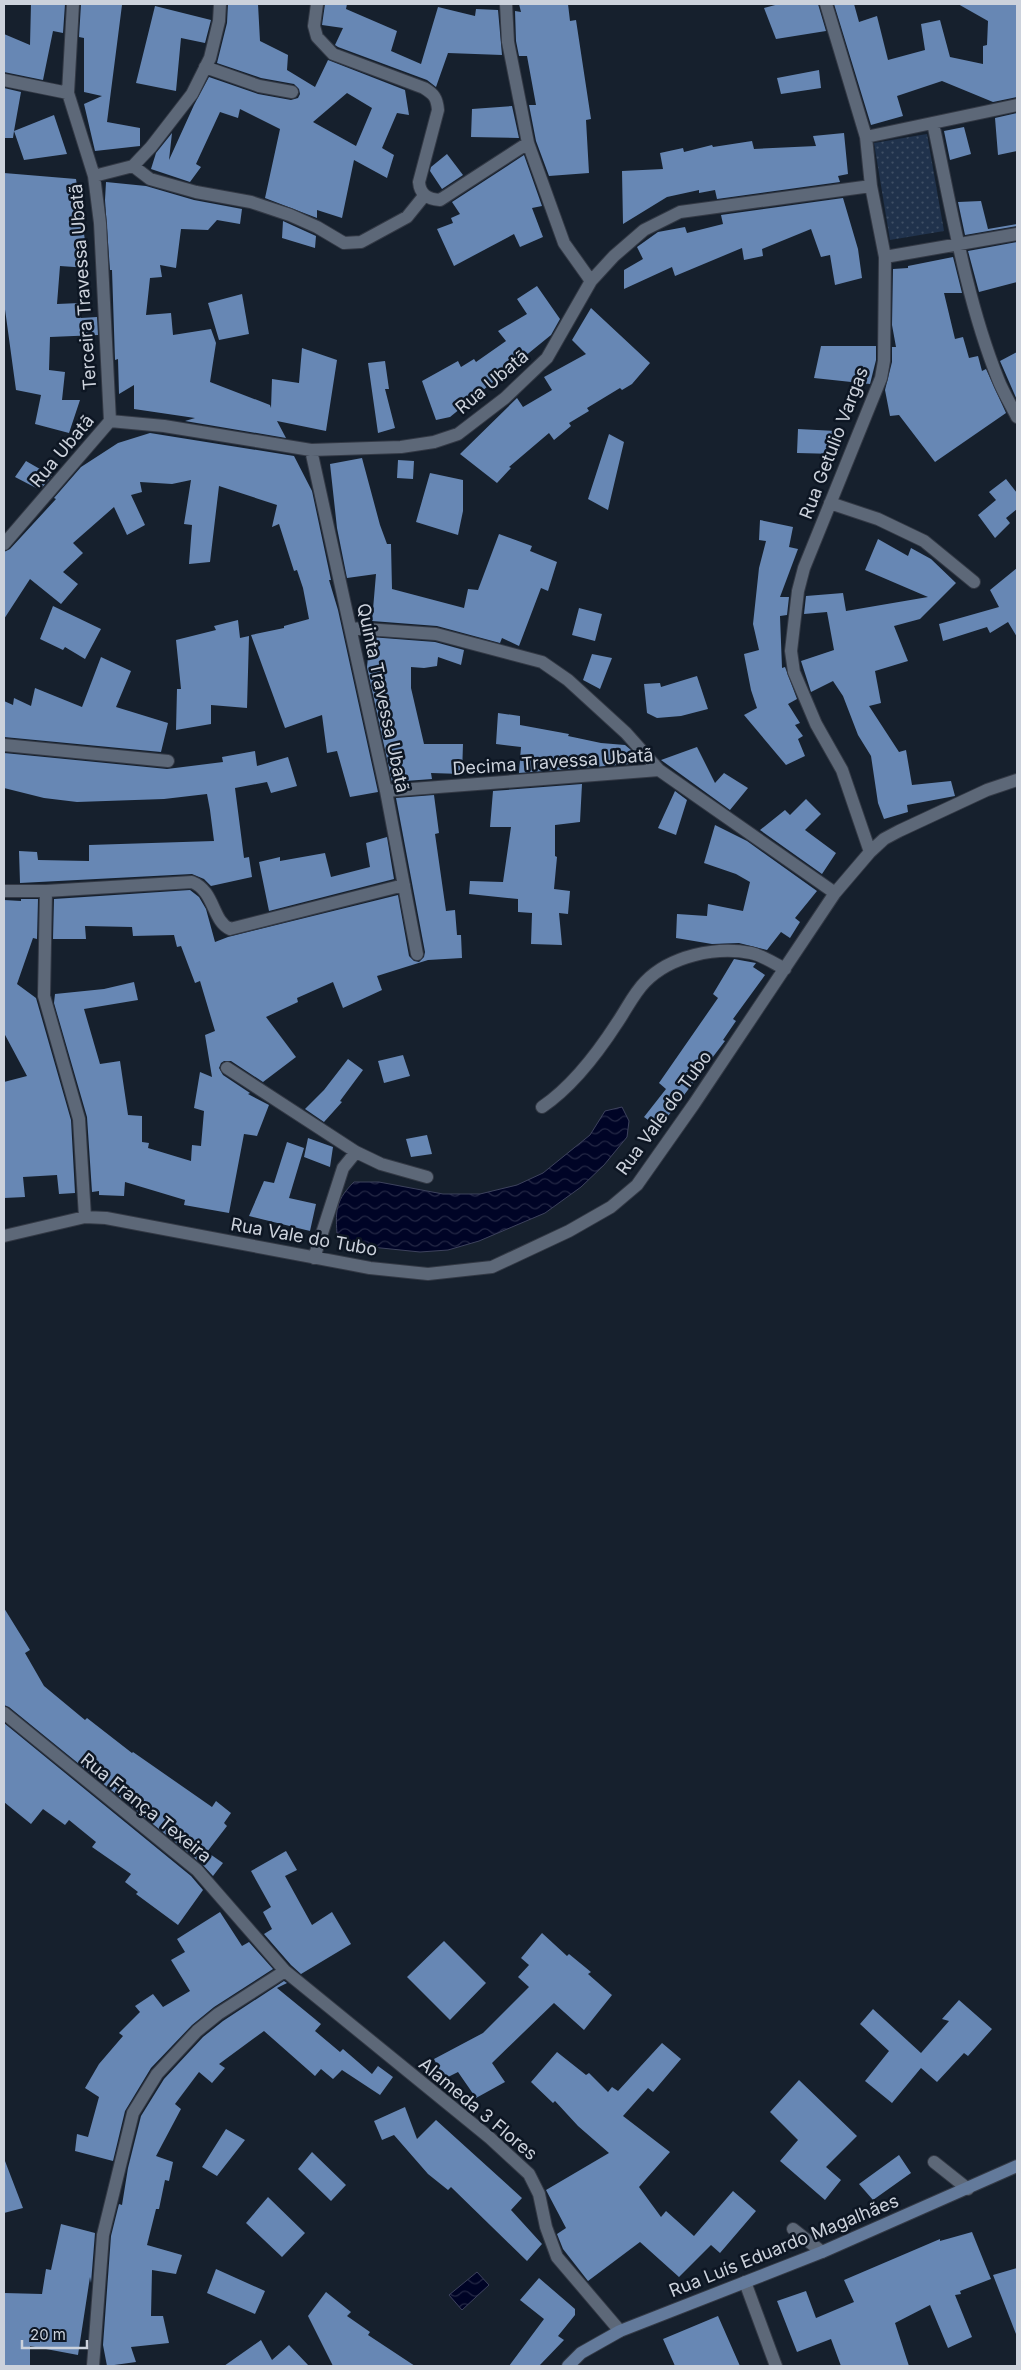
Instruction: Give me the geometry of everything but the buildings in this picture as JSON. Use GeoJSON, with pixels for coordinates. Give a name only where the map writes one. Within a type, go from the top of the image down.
{"type":"FeatureCollection","features":[{"type":"Feature","properties":{"kind":"main road","name":"Rua Luís Eduardo Magalhães"},"geometry":{"type":"LineString","coordinates":[[568,2366],[580,2353],[620,2331],[822,2252],[1017,2166]]}},
{"type":"Feature","properties":{"kind":"street","name":"Terceira Travessa Ubatã"},"geometry":{"type":"LineString","coordinates":[[73,4],[68,93],[94,176],[100,223],[110,422]]}},
{"type":"Feature","properties":{"kind":"street"},"geometry":{"type":"LineString","coordinates":[[94,176],[133,166],[151,147],[192,94],[210,58],[219,21],[220,4]]}},
{"type":"Feature","properties":{"kind":"street"},"geometry":{"type":"LineString","coordinates":[[317,4],[314,26],[317,37],[333,54],[424,88],[433,93],[437,100],[438,110],[419,182],[420,190],[424,196],[440,200],[528,143]]}},
{"type":"Feature","properties":{"kind":"street"},"geometry":{"type":"LineString","coordinates":[[506,4],[508,42],[528,143],[564,243],[590,281]]}},
{"type":"Feature","properties":{"kind":"street","name":"Rua Getulio Vargas"},"geometry":{"type":"LineString","coordinates":[[826,4],[866,137],[871,186],[885,257],[884,361],[880,378],[804,568],[798,591],[791,651],[794,672],[799,688],[816,724],[842,770],[870,852]]}},
{"type":"Feature","properties":{"kind":"street"},"geometry":{"type":"LineString","coordinates":[[205,67],[258,86],[292,92]]}},
{"type":"Feature","properties":{"kind":"street"},"geometry":{"type":"LineString","coordinates":[[4,80],[68,93]]}},
{"type":"Feature","properties":{"kind":"street"},"geometry":{"type":"LineString","coordinates":[[866,137],[1017,106]]}},
{"type":"Feature","properties":{"kind":"street"},"geometry":{"type":"LineString","coordinates":[[933,123],[959,245],[983,335],[998,381],[1017,417]]}},
{"type":"Feature","properties":{"kind":"street"},"geometry":{"type":"LineString","coordinates":[[133,166],[150,179],[196,192],[251,202],[290,215],[317,227],[344,243],[361,242],[407,217],[424,196]]}},
{"type":"Feature","properties":{"kind":"street","name":"Rua Ubatã"},"geometry":{"type":"LineString","coordinates":[[4,544],[110,422],[164,426],[311,450],[400,447],[434,442],[458,434],[505,398],[547,358],[590,281],[614,256],[644,230],[680,212],[871,186]]}},
{"type":"Feature","properties":{"kind":"street"},"geometry":{"type":"LineString","coordinates":[[885,257],[1017,234]]}},
{"type":"Feature","properties":{"kind":"street","name":"Quinta Travessa Ubatã"},"geometry":{"type":"LineString","coordinates":[[311,450],[386,791],[417,954]]}},
{"type":"Feature","properties":{"kind":"street"},"geometry":{"type":"LineString","coordinates":[[830,503],[878,519],[924,541],[974,582]]}},
{"type":"Feature","properties":{"kind":"street"},"geometry":{"type":"LineString","coordinates":[[351,628],[436,634],[542,662],[568,680],[626,733],[659,770]]}},
{"type":"Feature","properties":{"kind":"street"},"geometry":{"type":"LineString","coordinates":[[4,745],[168,762]]}},
{"type":"Feature","properties":{"kind":"street","name":"Decima Travessa Ubatã"},"geometry":{"type":"LineString","coordinates":[[386,791],[659,770],[835,893]]}},
{"type":"Feature","properties":{"kind":"street","name":"Rua Vale do Tubo"},"geometry":{"type":"LineString","coordinates":[[4,1236],[85,1217],[120,1220],[370,1268],[428,1274],[487,1269],[569,1231],[611,1207],[637,1184],[835,893],[870,852],[884,839],[988,790],[1017,780]]}},
{"type":"Feature","properties":{"kind":"street"},"geometry":{"type":"LineString","coordinates":[[4,891],[46,892],[192,882],[202,886],[224,924],[230,929],[404,885]]}},
{"type":"Feature","properties":{"kind":"street"},"geometry":{"type":"LineString","coordinates":[[46,892],[44,996],[79,1119],[85,1217]]}},
{"type":"Feature","properties":{"kind":"street"},"geometry":{"type":"LineString","coordinates":[[542,1107],[559,1095],[577,1076],[614,1029],[643,983],[657,971],[710,951],[753,953],[785,969]]}},
{"type":"Feature","properties":{"kind":"street"},"geometry":{"type":"LineString","coordinates":[[227,1068],[356,1152],[381,1164],[427,1178]]}},
{"type":"Feature","properties":{"kind":"street"},"geometry":{"type":"LineString","coordinates":[[314,1258],[343,1168],[356,1152]]}},
{"type":"Feature","properties":{"kind":"street","name":"Rua França Texeira"},"geometry":{"type":"LineString","coordinates":[[4,1713],[197,1870],[285,1971]]}},
{"type":"Feature","properties":{"kind":"street"},"geometry":{"type":"LineString","coordinates":[[93,2366],[103,2235],[133,2112],[157,2074],[197,2031],[218,2014],[285,1971]]}},
{"type":"Feature","properties":{"kind":"street","name":"Alameda 3 Flores"},"geometry":{"type":"LineString","coordinates":[[285,1971],[490,2138],[529,2174],[539,2194],[546,2227],[557,2257],[620,2331]]}},
{"type":"Feature","properties":{"kind":"street"},"geometry":{"type":"LineString","coordinates":[[934,2162],[968,2189]]}},
{"type":"Feature","properties":{"kind":"street"},"geometry":{"type":"LineString","coordinates":[[793,2228],[822,2252]]}},
{"type":"Feature","properties":{"kind":"street"},"geometry":{"type":"LineString","coordinates":[[745,2282],[776,2366]]}},
{"type":"Feature","properties":{"kind":"shaded area"},"geometry":{"type":"Polygon","coordinates":[[[927,134],[944,231],[890,240],[874,143],[927,134]]]}},
{"type":"Feature","properties":{"kind":"water"},"geometry":{"type":"Polygon","coordinates":[[[622,1107],[629,1121],[627,1137],[604,1165],[581,1187],[545,1213],[479,1241],[448,1250],[420,1252],[352,1245],[337,1233],[336,1217],[338,1205],[354,1182],[379,1182],[443,1194],[480,1194],[517,1185],[543,1173],[590,1135],[605,1111],[622,1107]]]}},
{"type":"Feature","properties":{"kind":"water"},"geometry":{"type":"Polygon","coordinates":[[[477,2272],[489,2285],[462,2310],[449,2295],[477,2272]]]}}]}
